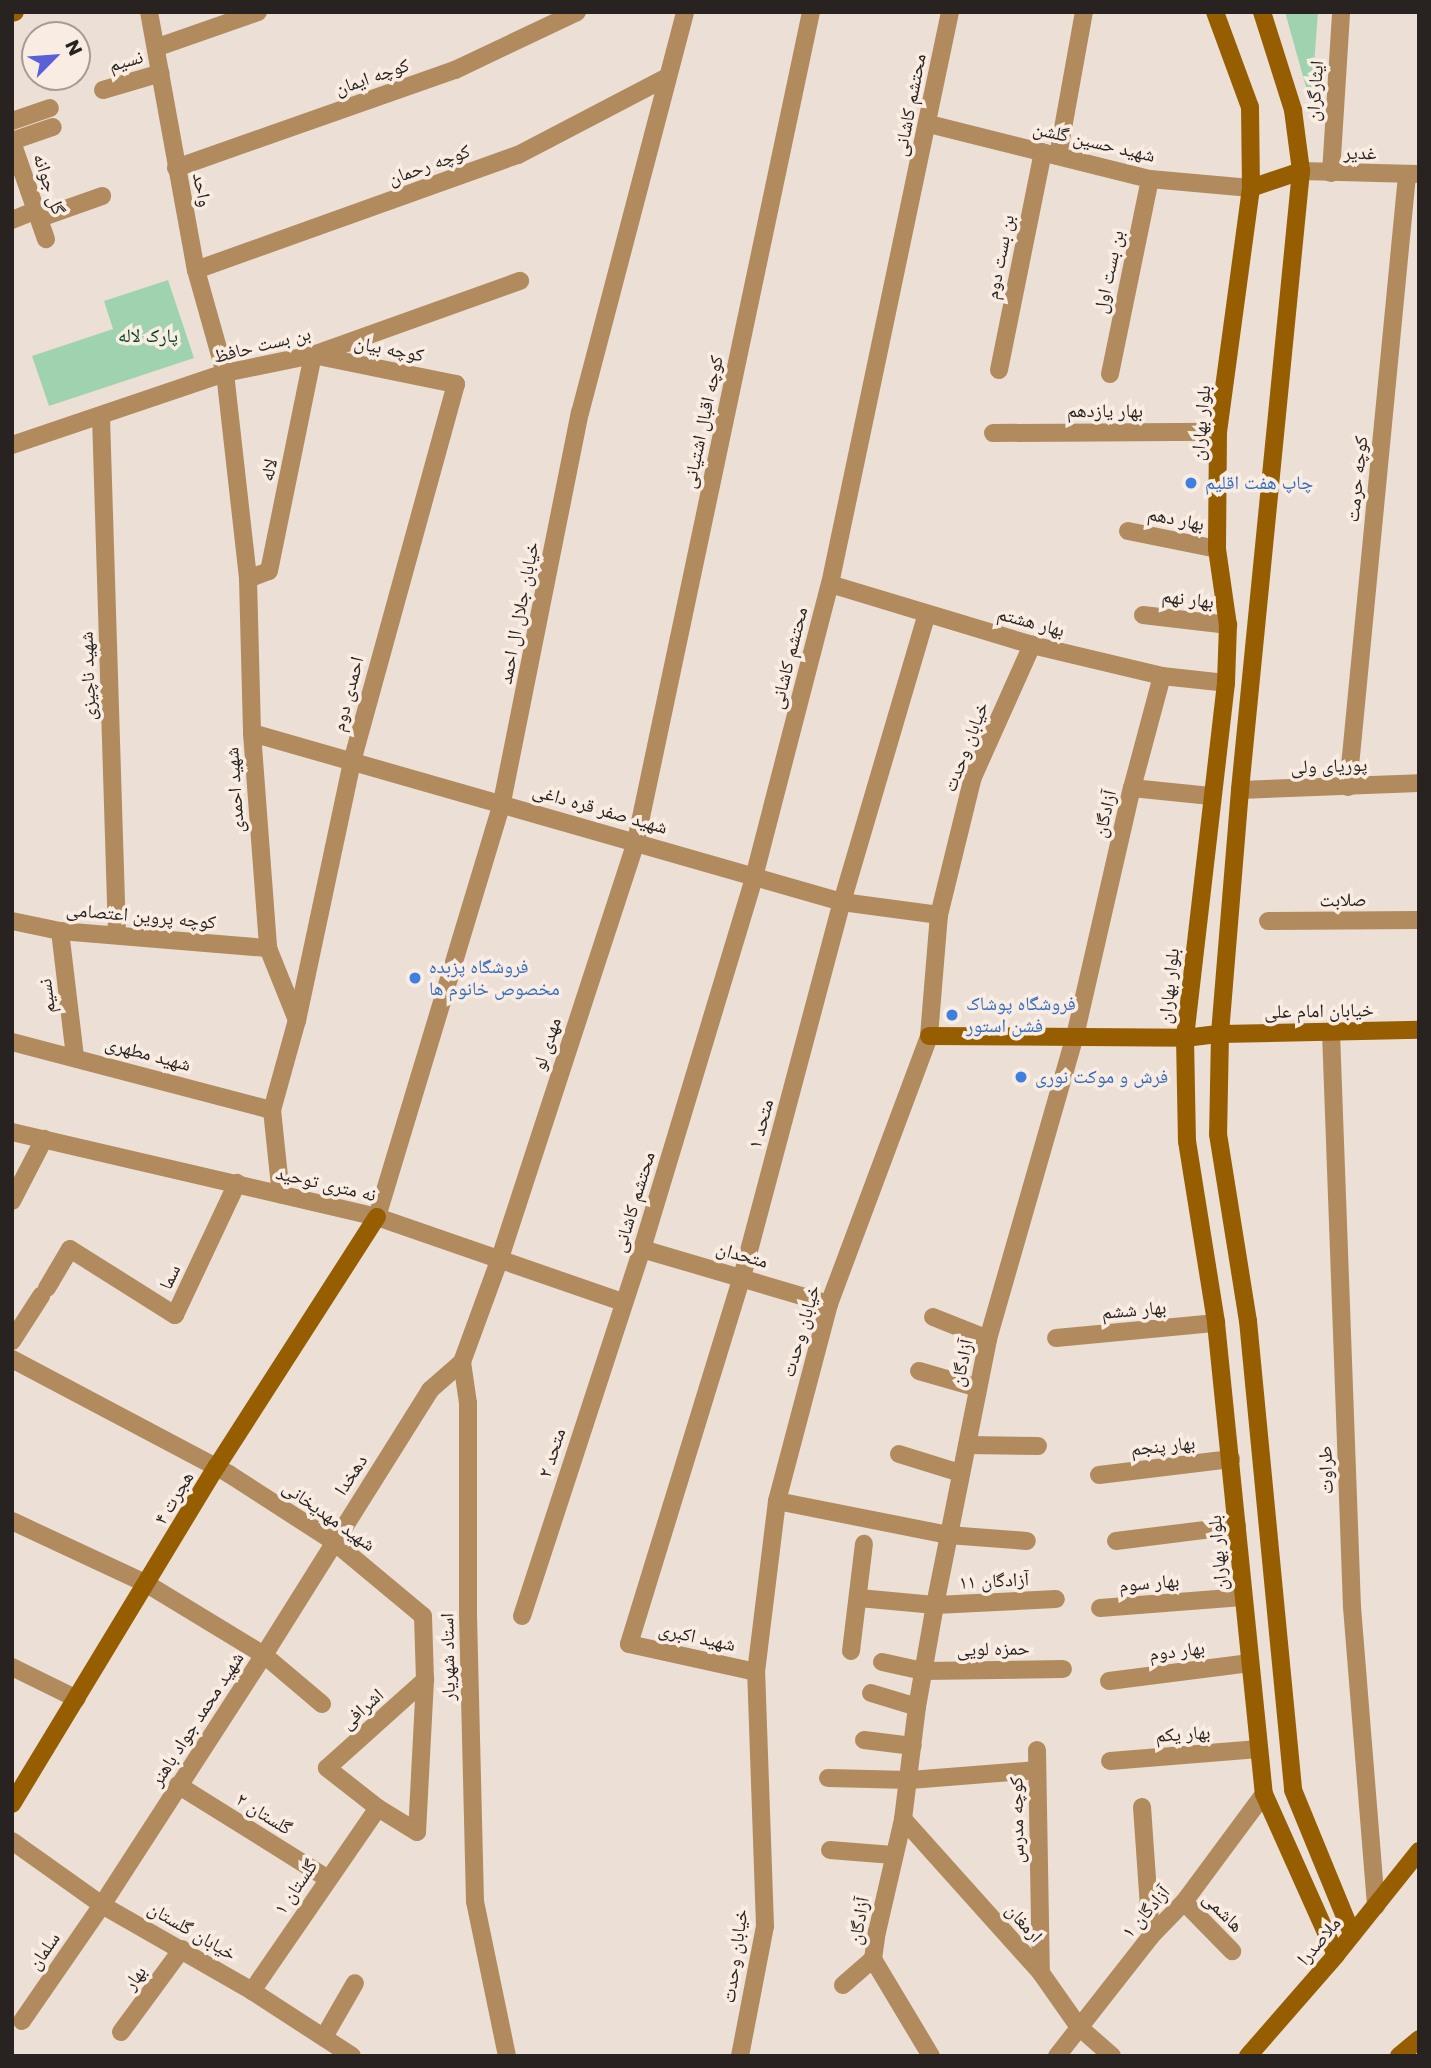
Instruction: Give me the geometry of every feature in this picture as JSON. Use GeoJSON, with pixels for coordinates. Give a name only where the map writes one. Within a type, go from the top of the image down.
{"type":"FeatureCollection","features":[{"type":"Feature","properties":{"kind":"street","name":"واحد"},"geometry":{"type":"LineString","coordinates":[[149,12],[158,47],[176,168],[196,270],[225,373]]}},
{"type":"Feature","properties":{"kind":"street"},"geometry":{"type":"LineString","coordinates":[[158,47],[258,12]]}},
{"type":"Feature","properties":{"kind":"street","name":"کوچه ایمان"},"geometry":{"type":"LineString","coordinates":[[176,168],[455,70],[577,12]]}},
{"type":"Feature","properties":{"kind":"street","name":"خیابان جلال ال احمد"},"geometry":{"type":"LineString","coordinates":[[377,1217],[502,802],[580,414],[685,12]]}},
{"type":"Feature","properties":{"kind":"street","name":"کوچه اقبال اشتیانی"},"geometry":{"type":"LineString","coordinates":[[636,841],[811,12]]}},
{"type":"Feature","properties":{"kind":"street","name":"محتشم کاشانی"},"geometry":{"type":"LineString","coordinates":[[622,1302],[642,1249],[754,877],[830,584],[929,124],[950,12]]}},
{"type":"Feature","properties":{"kind":"street","name":"بن بست دوم"},"geometry":{"type":"LineString","coordinates":[[999,370],[1084,12]]}},
{"type":"Feature","properties":{"kind":"street","name":"بلوار بهاران"},"geometry":{"type":"LineString","coordinates":[[1215,12],[1250,107],[1251,188],[1218,432],[1217,549],[1228,625],[1226,684],[1185,1038],[1187,1141],[1216,1323],[1264,1794],[1336,1955]]}},
{"type":"Feature","properties":{"kind":"street"},"geometry":{"type":"LineString","coordinates":[[1262,12],[1293,110],[1301,171],[1240,790],[1220,1034],[1218,1134],[1248,1321],[1293,1790],[1352,1934]]}},
{"type":"Feature","properties":{"kind":"street","name":"ایثارگران"},"geometry":{"type":"LineString","coordinates":[[1331,173],[1341,12]]}},
{"type":"Feature","properties":{"kind":"street","name":"نسیم"},"geometry":{"type":"LineString","coordinates":[[103,90],[161,73]]}},
{"type":"Feature","properties":{"kind":"street","name":"کوچه رحمان"},"geometry":{"type":"LineString","coordinates":[[196,270],[519,155],[667,77]]}},
{"type":"Feature","properties":{"kind":"street"},"geometry":{"type":"LineString","coordinates":[[12,121],[50,108]]}},
{"type":"Feature","properties":{"kind":"street","name":"شهید حسین گلشن"},"geometry":{"type":"LineString","coordinates":[[929,124],[1150,178],[1251,188]]}},
{"type":"Feature","properties":{"kind":"street"},"geometry":{"type":"LineString","coordinates":[[12,142],[53,127]]}},
{"type":"Feature","properties":{"kind":"street","name":"گل جوانه"},"geometry":{"type":"LineString","coordinates":[[12,142],[17,169],[38,214],[46,239]]}},
{"type":"Feature","properties":{"kind":"street"},"geometry":{"type":"LineString","coordinates":[[1251,188],[1301,171]]}},
{"type":"Feature","properties":{"kind":"street","name":"غدیر"},"geometry":{"type":"LineString","coordinates":[[1301,171],[1413,174]]}},
{"type":"Feature","properties":{"kind":"street","name":"کوچه حرمت"},"geometry":{"type":"LineString","coordinates":[[1348,788],[1413,174]]}},
{"type":"Feature","properties":{"kind":"street","name":"بن بست اول"},"geometry":{"type":"LineString","coordinates":[[1110,374],[1150,178]]}},
{"type":"Feature","properties":{"kind":"street"},"geometry":{"type":"LineString","coordinates":[[12,220],[102,196]]}},
{"type":"Feature","properties":{"kind":"street","name":"بن بست حافظ"},"geometry":{"type":"LineString","coordinates":[[12,445],[102,417],[225,373],[313,355],[520,281]]}},
{"type":"Feature","properties":{"kind":"street","name":"کوچه بیان"},"geometry":{"type":"LineString","coordinates":[[313,355],[456,384]]}},
{"type":"Feature","properties":{"kind":"street","name":"لاله"},"geometry":{"type":"LineString","coordinates":[[248,579],[270,571],[313,355]]}},
{"type":"Feature","properties":{"kind":"street","name":"شهید احمدی"},"geometry":{"type":"LineString","coordinates":[[225,373],[248,579],[252,733],[268,948],[297,1020]]}},
{"type":"Feature","properties":{"kind":"street","name":"احمدی دوم"},"geometry":{"type":"LineString","coordinates":[[297,1020],[352,762],[456,384]]}},
{"type":"Feature","properties":{"kind":"street","name":"شهید ناچیزی"},"geometry":{"type":"LineString","coordinates":[[102,417],[117,934]]}},
{"type":"Feature","properties":{"kind":"street","name":"بهار یازدهم"},"geometry":{"type":"LineString","coordinates":[[993,433],[1218,432]]}},
{"type":"Feature","properties":{"kind":"street","name":"بهار دهم"},"geometry":{"type":"LineString","coordinates":[[1128,531],[1217,549]]}},
{"type":"Feature","properties":{"kind":"street","name":"بهار هشتم"},"geometry":{"type":"LineString","coordinates":[[830,584],[1032,645],[1162,676],[1226,684]]}},
{"type":"Feature","properties":{"kind":"street","name":"متحد ۱"},"geometry":{"type":"LineString","coordinates":[[629,1644],[742,1277],[842,902],[927,614]]}},
{"type":"Feature","properties":{"kind":"street","name":"بهار نهم"},"geometry":{"type":"LineString","coordinates":[[1143,615],[1228,625]]}},
{"type":"Feature","properties":{"kind":"street","name":"خیابان وحدت"},"geometry":{"type":"LineString","coordinates":[[740,2056],[765,1926],[756,1672],[777,1501],[829,1304],[929,1035],[939,915],[973,777],[1032,645]]}},
{"type":"Feature","properties":{"kind":"street","name":"آزادگان"},"geometry":{"type":"LineString","coordinates":[[931,2056],[873,1959],[892,1855],[903,1819],[923,1671],[988,1339],[1076,1036],[1132,789],[1162,676]]}},
{"type":"Feature","properties":{"kind":"street","name":"شهید صفر قره داغی"},"geometry":{"type":"LineString","coordinates":[[252,733],[502,802],[842,902],[939,915]]}},
{"type":"Feature","properties":{"kind":"street","name":"پوریای ولی"},"geometry":{"type":"LineString","coordinates":[[1240,790],[1348,788],[1419,783]]}},
{"type":"Feature","properties":{"kind":"street"},"geometry":{"type":"LineString","coordinates":[[1132,789],[1211,796]]}},
{"type":"Feature","properties":{"kind":"street","name":"مهدی لو"},"geometry":{"type":"LineString","coordinates":[[499,1261],[636,841]]}},
{"type":"Feature","properties":{"kind":"street","name":"صلابت"},"geometry":{"type":"LineString","coordinates":[[1268,921],[1419,920]]}},
{"type":"Feature","properties":{"kind":"street","name":"کوچه پروین اعتصامی"},"geometry":{"type":"LineString","coordinates":[[12,921],[61,932],[117,934],[268,948]]}},
{"type":"Feature","properties":{"kind":"street","name":"نسیم"},"geometry":{"type":"LineString","coordinates":[[61,932],[75,1056]]}},
{"type":"Feature","properties":{"kind":"street"},"geometry":{"type":"LineString","coordinates":[[281,1195],[272,1110],[297,1020]]}},
{"type":"Feature","properties":{"kind":"street","name":"خیابان امام علی"},"geometry":{"type":"LineString","coordinates":[[929,1035],[1185,1038],[1220,1034],[1419,1030]]}},
{"type":"Feature","properties":{"kind":"street","name":"طراوت"},"geometry":{"type":"LineString","coordinates":[[1331,1032],[1352,1607],[1376,1906]]}},
{"type":"Feature","properties":{"kind":"street","name":"شهید مطهری"},"geometry":{"type":"LineString","coordinates":[[12,1042],[75,1056],[272,1110]]}},
{"type":"Feature","properties":{"kind":"street","name":"نه متری توحید"},"geometry":{"type":"LineString","coordinates":[[12,1132],[377,1217],[622,1302]]}},
{"type":"Feature","properties":{"kind":"street"},"geometry":{"type":"LineString","coordinates":[[12,1201],[44,1139]]}},
{"type":"Feature","properties":{"kind":"street","name":"سما"},"geometry":{"type":"LineString","coordinates":[[12,1341],[70,1249],[175,1315],[237,1183]]}},
{"type":"Feature","properties":{"kind":"street","name":"هجرت ۴"},"geometry":{"type":"LineString","coordinates":[[12,1804],[217,1466],[377,1217]]}},
{"type":"Feature","properties":{"kind":"street","name":"متحدان"},"geometry":{"type":"LineString","coordinates":[[642,1249],[829,1304]]}},
{"type":"Feature","properties":{"kind":"street","name":"استاد شهریار"},"geometry":{"type":"LineString","coordinates":[[499,1261],[462,1362],[468,1403],[468,1615],[475,1902],[507,2056]]}},
{"type":"Feature","properties":{"kind":"street","name":"متحد ۲"},"geometry":{"type":"LineString","coordinates":[[522,1616],[622,1302]]}},
{"type":"Feature","properties":{"kind":"street"},"geometry":{"type":"LineString","coordinates":[[933,1317],[988,1339]]}},
{"type":"Feature","properties":{"kind":"street","name":"بهار ششم"},"geometry":{"type":"LineString","coordinates":[[1056,1338],[1216,1323]]}},
{"type":"Feature","properties":{"kind":"street","name":"شهید مهدیخانی"},"geometry":{"type":"LineString","coordinates":[[12,1359],[217,1466],[333,1541],[423,1616],[425,1680],[417,1832],[378,1808]]}},
{"type":"Feature","properties":{"kind":"street","name":"دهخدا"},"geometry":{"type":"LineString","coordinates":[[264,1655],[430,1390],[462,1362]]}},
{"type":"Feature","properties":{"kind":"street"},"geometry":{"type":"LineString","coordinates":[[919,1371],[978,1388]]}},
{"type":"Feature","properties":{"kind":"street"},"geometry":{"type":"LineString","coordinates":[[967,1444],[1038,1446]]}},
{"type":"Feature","properties":{"kind":"street"},"geometry":{"type":"LineString","coordinates":[[899,1454],[960,1473]]}},
{"type":"Feature","properties":{"kind":"street","name":"بهار پنجم"},"geometry":{"type":"LineString","coordinates":[[1099,1475],[1231,1460]]}},
{"type":"Feature","properties":{"kind":"street"},"geometry":{"type":"LineString","coordinates":[[777,1501],[948,1535],[1027,1541]]}},
{"type":"Feature","properties":{"kind":"street","name":"شهید محمد جواد باهنر"},"geometry":{"type":"LineString","coordinates":[[12,1521],[147,1584],[264,1655],[102,1905]]}},
{"type":"Feature","properties":{"kind":"street"},"geometry":{"type":"LineString","coordinates":[[1116,1541],[1237,1526]]}},
{"type":"Feature","properties":{"kind":"street"},"geometry":{"type":"LineString","coordinates":[[851,1651],[864,1544]]}},
{"type":"Feature","properties":{"kind":"street","name":"بهار سوم"},"geometry":{"type":"LineString","coordinates":[[1100,1608],[1243,1597]]}},
{"type":"Feature","properties":{"kind":"street","name":"آزادگان ۱۱"},"geometry":{"type":"LineString","coordinates":[[859,1598],[935,1605],[1056,1598]]}},
{"type":"Feature","properties":{"kind":"street","name":"شهید اکبری"},"geometry":{"type":"LineString","coordinates":[[629,1644],[756,1672]]}},
{"type":"Feature","properties":{"kind":"street"},"geometry":{"type":"LineString","coordinates":[[264,1655],[322,1704]]}},
{"type":"Feature","properties":{"kind":"street","name":"حمزه لویی"},"geometry":{"type":"LineString","coordinates":[[882,1662],[923,1671],[1063,1670]]}},
{"type":"Feature","properties":{"kind":"street","name":"بهار دوم"},"geometry":{"type":"LineString","coordinates":[[1109,1681],[1250,1663]]}},
{"type":"Feature","properties":{"kind":"street"},"geometry":{"type":"LineString","coordinates":[[12,1667],[77,1699]]}},
{"type":"Feature","properties":{"kind":"street","name":"اشرافی"},"geometry":{"type":"LineString","coordinates":[[378,1808],[327,1768],[425,1680]]}},
{"type":"Feature","properties":{"kind":"street"},"geometry":{"type":"LineString","coordinates":[[871,1693],[917,1706]]}},
{"type":"Feature","properties":{"kind":"street"},"geometry":{"type":"LineString","coordinates":[[864,1740],[912,1746]]}},
{"type":"Feature","properties":{"kind":"street","name":"بهار یکم"},"geometry":{"type":"LineString","coordinates":[[1110,1760],[1259,1749]]}},
{"type":"Feature","properties":{"kind":"street","name":"کوچه مدرس"},"geometry":{"type":"LineString","coordinates":[[1037,1750],[1041,1973]]}},
{"type":"Feature","properties":{"kind":"street"},"geometry":{"type":"LineString","coordinates":[[828,1778],[910,1780],[1037,1770]]}},
{"type":"Feature","properties":{"kind":"street","name":"گلستان ۲"},"geometry":{"type":"LineString","coordinates":[[178,1786],[327,1878]]}},
{"type":"Feature","properties":{"kind":"street","name":"آزادگان ۱"},"geometry":{"type":"LineString","coordinates":[[1057,2056],[1151,1936],[1184,1902],[1264,1794]]}},
{"type":"Feature","properties":{"kind":"street"},"geometry":{"type":"LineString","coordinates":[[1142,1807],[1151,1936]]}},
{"type":"Feature","properties":{"kind":"street","name":"گلستان ۱"},"geometry":{"type":"LineString","coordinates":[[252,1991],[327,1878],[378,1808]]}},
{"type":"Feature","properties":{"kind":"street","name":"ارمغان"},"geometry":{"type":"LineString","coordinates":[[903,1819],[1041,1973],[1080,2027],[1112,2056]]}},
{"type":"Feature","properties":{"kind":"street","name":"خیابان گلستان"},"geometry":{"type":"LineString","coordinates":[[12,1841],[102,1905],[252,1991],[352,2056]]}},
{"type":"Feature","properties":{"kind":"street"},"geometry":{"type":"LineString","coordinates":[[830,1850],[892,1855]]}},
{"type":"Feature","properties":{"kind":"street","name":"ملاصدرا"},"geometry":{"type":"LineString","coordinates":[[1248,2056],[1336,1955],[1419,1851]]}},
{"type":"Feature","properties":{"kind":"street","name":"هاشمی"},"geometry":{"type":"LineString","coordinates":[[1184,1902],[1232,1951]]}},
{"type":"Feature","properties":{"kind":"street","name":"سلمان"},"geometry":{"type":"LineString","coordinates":[[22,2021],[102,1905]]}},
{"type":"Feature","properties":{"kind":"street","name":"بهار"},"geometry":{"type":"LineString","coordinates":[[121,2032],[182,1949]]}},
{"type":"Feature","properties":{"kind":"street"},"geometry":{"type":"LineString","coordinates":[[843,1985],[873,1959]]}},
{"type":"Feature","properties":{"kind":"street"},"geometry":{"type":"LineString","coordinates":[[324,2038],[355,1983]]}},
{"type":"Feature","properties":{"kind":"street"},"geometry":{"type":"LineString","coordinates":[[1399,2056],[1419,2039]]}},
{"type":"Feature","properties":{"kind":"green space"},"geometry":{"type":"Polygon","coordinates":[[[1285,12],[1318,12],[1311,105],[1285,12]]]}},
{"type":"Feature","properties":{"kind":"green space","name":"پارک لاله"},"geometry":{"type":"Polygon","coordinates":[[[168,280],[194,358],[49,406],[32,356],[113,329],[104,301],[168,280]]]}},
{"type":"Feature","properties":{"kind":"place","name":"چاپ هفت اقلیم"},"geometry":{"type":"Point","coordinates":[1191,483]}},
{"type":"Feature","properties":{"kind":"place","name":"فروشگاه پزبده مخصوص خانوم ها"},"geometry":{"type":"Point","coordinates":[415,978]}},
{"type":"Feature","properties":{"kind":"place","name":"فروشگاه پوشاک فشن استور"},"geometry":{"type":"Point","coordinates":[952,1015]}},
{"type":"Feature","properties":{"kind":"place","name":"فرش و موکت نوری"},"geometry":{"type":"Point","coordinates":[1021,1077]}}]}
